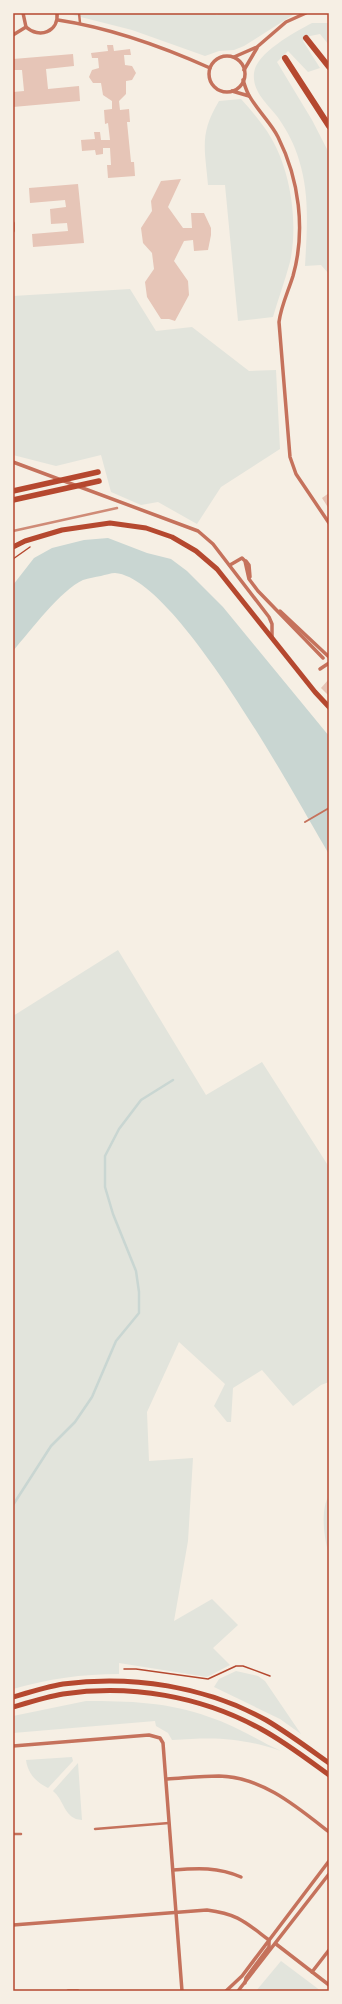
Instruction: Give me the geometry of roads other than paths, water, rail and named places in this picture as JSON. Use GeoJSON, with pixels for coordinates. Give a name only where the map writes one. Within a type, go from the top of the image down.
{"type":"FeatureCollection","features":[{"type":"Feature","properties":{"kind":"highway"},"geometry":{"type":"LineString","coordinates":[[306,38],[329,67]]}},
{"type":"Feature","properties":{"kind":"highway"},"geometry":{"type":"LineString","coordinates":[[285,58],[329,126]]}},
{"type":"Feature","properties":{"kind":"main road"},"geometry":{"type":"LineString","coordinates":[[13,491],[98,472]]}},
{"type":"Feature","properties":{"kind":"main road"},"geometry":{"type":"LineString","coordinates":[[13,500],[100,481]]}},
{"type":"Feature","properties":{"kind":"main road"},"geometry":{"type":"LineString","coordinates":[[13,547],[25,541],[62,530],[98,524],[122,524],[159,532],[185,543],[207,559],[236,591],[315,692],[329,707]]}},
{"type":"Feature","properties":{"kind":"main road"},"geometry":{"type":"LineString","coordinates":[[13,1697],[62,1685],[85,1682],[138,1682],[175,1687],[216,1698],[251,1713],[283,1731],[329,1763]]}},
{"type":"Feature","properties":{"kind":"main road"},"geometry":{"type":"LineString","coordinates":[[13,1707],[62,1694],[86,1692],[138,1692],[172,1696],[212,1707],[262,1729],[329,1775]]}},
{"type":"Feature","properties":{"kind":"street"},"geometry":{"type":"LineString","coordinates":[[23,13],[26,27],[36,33],[47,32],[55,25],[58,20],[58,13]]}},
{"type":"Feature","properties":{"kind":"street"},"geometry":{"type":"LineString","coordinates":[[79,13],[80,23]]}},
{"type":"Feature","properties":{"kind":"street"},"geometry":{"type":"LineString","coordinates":[[249,96],[232,91],[222,91],[213,85],[210,80],[210,68],[216,60],[220,58],[234,58],[257,47],[286,22],[306,13]]}},
{"type":"Feature","properties":{"kind":"street"},"geometry":{"type":"LineString","coordinates":[[58,20],[80,23],[162,48],[210,68]]}},
{"type":"Feature","properties":{"kind":"street"},"geometry":{"type":"LineString","coordinates":[[13,35],[26,27]]}},
{"type":"Feature","properties":{"kind":"street"},"geometry":{"type":"LineString","coordinates":[[257,47],[244,70],[243,80],[249,96],[278,136],[292,171],[298,205],[298,243],[293,276],[281,305],[279,322],[290,457],[296,474],[329,522]]}},
{"type":"Feature","properties":{"kind":"street"},"geometry":{"type":"LineString","coordinates":[[234,58],[242,65],[244,70]]}},
{"type":"Feature","properties":{"kind":"street"},"geometry":{"type":"LineString","coordinates":[[232,91],[237,88],[243,80]]}},
{"type":"Feature","properties":{"kind":"street"},"geometry":{"type":"LineString","coordinates":[[13,224],[13,231]]}},
{"type":"Feature","properties":{"kind":"street"},"geometry":{"type":"LineString","coordinates":[[13,462],[198,531],[213,544],[269,617],[272,624],[272,638]]}},
{"type":"Feature","properties":{"kind":"street"},"geometry":{"type":"LineString","coordinates":[[230,565],[242,558],[249,564],[250,578]]}},
{"type":"Feature","properties":{"kind":"street"},"geometry":{"type":"LineString","coordinates":[[245,560],[249,579],[258,591],[323,658]]}},
{"type":"Feature","properties":{"kind":"street"},"geometry":{"type":"LineString","coordinates":[[250,586],[329,657]]}},
{"type":"Feature","properties":{"kind":"street"},"geometry":{"type":"LineString","coordinates":[[320,669],[329,663]]}},
{"type":"Feature","properties":{"kind":"street"},"geometry":{"type":"LineString","coordinates":[[13,1746],[149,1735],[160,1738],[163,1743],[167,1779],[182,1991]]}},
{"type":"Feature","properties":{"kind":"street"},"geometry":{"type":"LineString","coordinates":[[167,1779],[219,1776],[249,1780],[282,1797],[329,1832]]}},
{"type":"Feature","properties":{"kind":"street"},"geometry":{"type":"LineString","coordinates":[[94,1829],[170,1823]]}},
{"type":"Feature","properties":{"kind":"street"},"geometry":{"type":"LineString","coordinates":[[13,1834],[21,1834]]}},
{"type":"Feature","properties":{"kind":"street"},"geometry":{"type":"LineString","coordinates":[[226,1991],[242,1976],[329,1861]]}},
{"type":"Feature","properties":{"kind":"street"},"geometry":{"type":"LineString","coordinates":[[173,1870],[199,1868],[220,1870],[241,1877]]}},
{"type":"Feature","properties":{"kind":"street"},"geometry":{"type":"LineString","coordinates":[[238,1991],[245,1984],[329,1874]]}},
{"type":"Feature","properties":{"kind":"street"},"geometry":{"type":"LineString","coordinates":[[13,1925],[207,1910],[225,1912],[240,1918],[269,1940]]}},
{"type":"Feature","properties":{"kind":"street"},"geometry":{"type":"LineString","coordinates":[[245,1984],[246,1978],[269,1947],[269,1940]]}},
{"type":"Feature","properties":{"kind":"street"},"geometry":{"type":"LineString","coordinates":[[276,1944],[329,1985]]}},
{"type":"Feature","properties":{"kind":"street"},"geometry":{"type":"LineString","coordinates":[[312,1972],[329,1950]]}},
{"type":"Feature","properties":{"kind":"street"},"geometry":{"type":"LineString","coordinates":[[68,1991],[78,1991]]}},
{"type":"Feature","properties":{"kind":"lane"},"geometry":{"type":"LineString","coordinates":[[305,822],[329,808]]}},
{"type":"Feature","properties":{"kind":"waterway"},"geometry":{"type":"LineString","coordinates":[[13,1505],[51,1446],[75,1422],[92,1397],[116,1341],[139,1313],[139,1292],[136,1271],[113,1214],[105,1187],[105,1156],[119,1129],[141,1100],[173,1080]]}},
{"type":"Feature","properties":{"kind":"railway"},"geometry":{"type":"LineString","coordinates":[[13,531],[117,508]]}}]}
